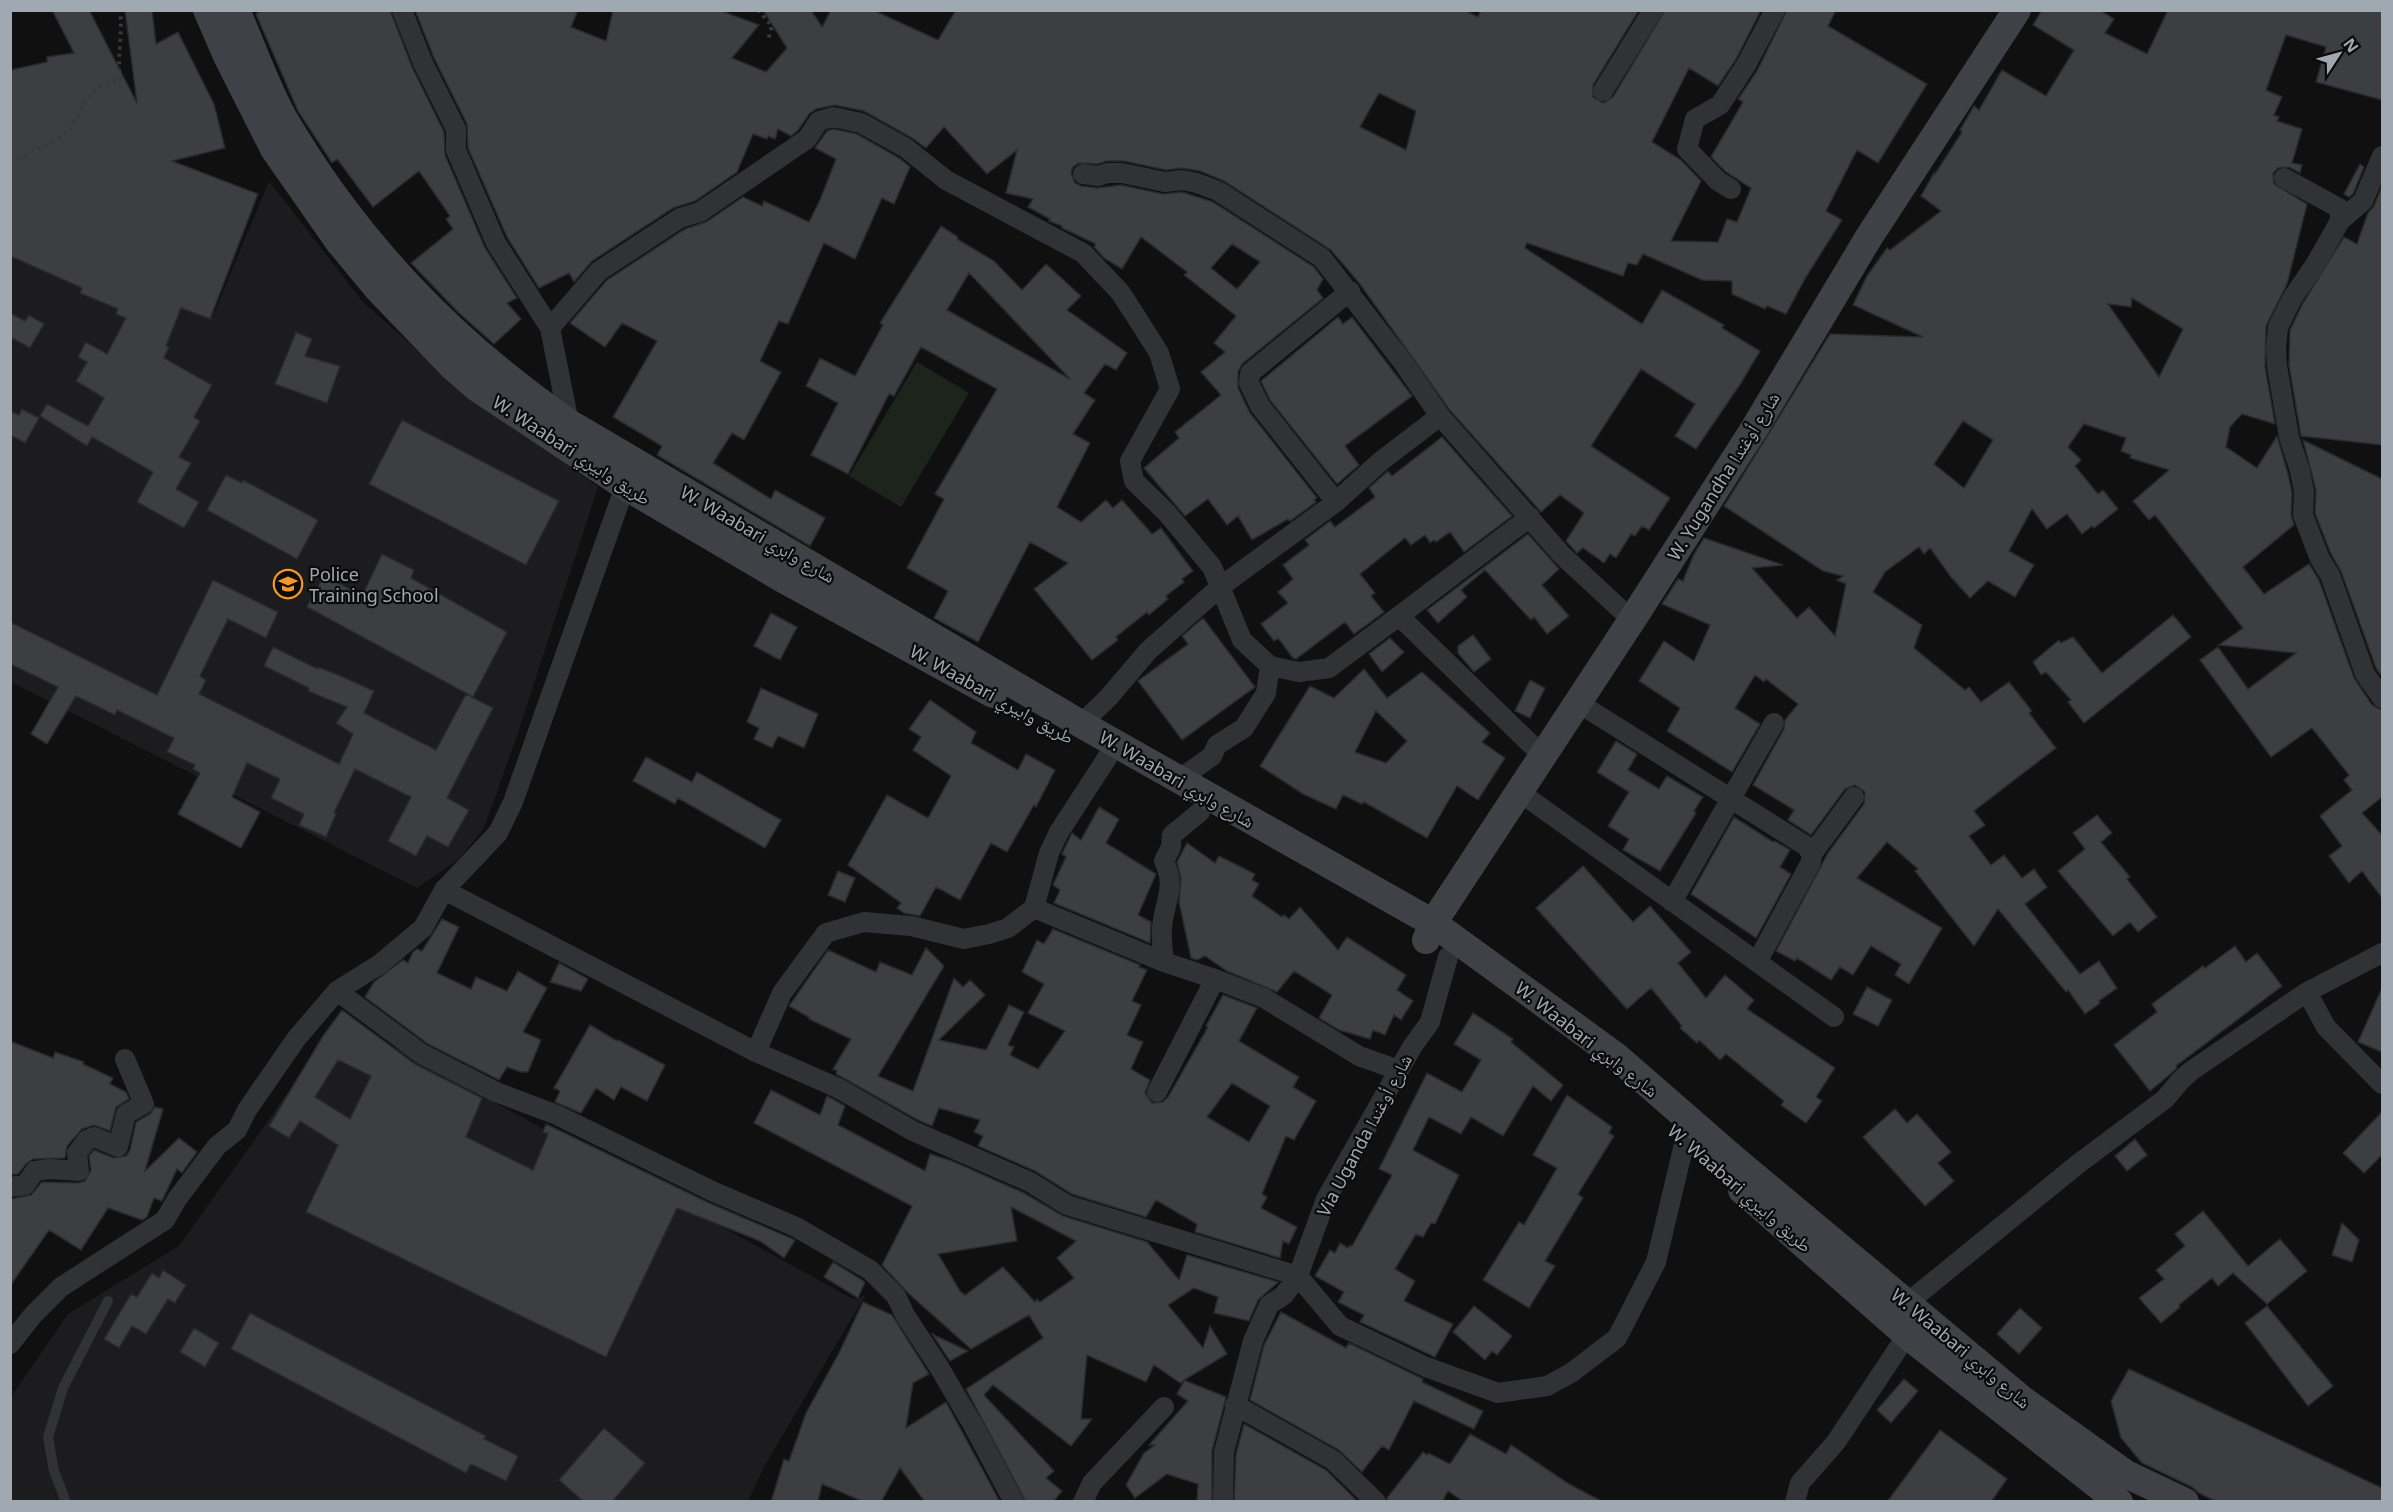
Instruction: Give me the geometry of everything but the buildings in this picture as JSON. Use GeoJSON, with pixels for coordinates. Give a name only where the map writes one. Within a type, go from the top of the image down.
{"type":"FeatureCollection","features":[{"type":"Feature","properties":{"kind":"main road","name":"W. Waabari طريق وابيري"},"geometry":{"type":"LineString","coordinates":[[207,10],[227,56],[274,149],[339,242],[378,290],[426,341],[476,387],[630,474],[783,579],[1048,723],[1200,812],[1435,940],[1595,1059],[1907,1335],[2119,1502]]}},
{"type":"Feature","properties":{"kind":"main road","name":"W. Waabari شارع وابري"},"geometry":{"type":"LineString","coordinates":[[236,10],[283,117],[344,210],[391,269],[441,320],[492,366],[569,423],[630,474],[1178,780],[1435,940],[1617,1057],[1734,1160],[2024,1401],[2126,1474],[2184,1502]]}},
{"type":"Feature","properties":{"kind":"main road","name":"W. Yugandha شارع أوغندا"},"geometry":{"type":"LineString","coordinates":[[1435,940],[1518,791],[1632,620],[1754,429],[1869,237],[2017,10]]}},
{"type":"Feature","properties":{"kind":"street"},"geometry":{"type":"LineString","coordinates":[[402,10],[423,63],[456,129],[456,150],[496,243],[550,328],[569,423]]}},
{"type":"Feature","properties":{"kind":"street"},"geometry":{"type":"LineString","coordinates":[[1603,91],[1653,10]]}},
{"type":"Feature","properties":{"kind":"street"},"geometry":{"type":"LineString","coordinates":[[1731,189],[1718,182],[1687,149],[1695,119],[1720,105],[1746,65],[1775,10]]}},
{"type":"Feature","properties":{"kind":"street"},"geometry":{"type":"LineString","coordinates":[[550,328],[599,271],[680,218],[700,212],[807,139],[819,121],[833,117],[861,123],[906,148],[946,180],[1083,252],[1120,292],[1159,353],[1170,389],[1130,461],[1134,481],[1167,513],[1212,567],[1242,640],[1270,666],[1299,672],[1329,668],[1530,517]]}},
{"type":"Feature","properties":{"kind":"street"},"geometry":{"type":"LineString","coordinates":[[2382,156],[2363,201],[2340,221],[2315,265],[2293,297],[2278,327],[2276,349],[2289,437],[2304,492],[2303,515],[2320,559],[2330,575],[2364,674],[2382,698]]}},
{"type":"Feature","properties":{"kind":"street"},"geometry":{"type":"LineString","coordinates":[[1083,174],[1098,176],[1107,172],[1165,182],[1190,181],[1218,191],[1322,258],[1350,291],[1440,416],[1562,555],[1632,620]]}},
{"type":"Feature","properties":{"kind":"street"},"geometry":{"type":"LineString","coordinates":[[2284,178],[2339,208],[2340,221]]}},
{"type":"Feature","properties":{"kind":"street"},"geometry":{"type":"LineString","coordinates":[[1336,502],[1260,406],[1249,383],[1250,373],[1350,291]]}},
{"type":"Feature","properties":{"kind":"street"},"geometry":{"type":"LineString","coordinates":[[1081,724],[1108,698],[1148,651],[1220,586],[1336,502],[1380,461],[1440,416]]}},
{"type":"Feature","properties":{"kind":"street"},"geometry":{"type":"LineString","coordinates":[[10,1344],[33,1315],[61,1287],[165,1220],[177,1199],[217,1146],[237,1130],[247,1110],[296,1039],[337,991],[380,964],[423,928],[444,890],[498,833],[513,802],[630,474]]}},
{"type":"Feature","properties":{"kind":"street"},"geometry":{"type":"LineString","coordinates":[[1399,616],[1542,755]]}},
{"type":"Feature","properties":{"kind":"street"},"geometry":{"type":"LineString","coordinates":[[1178,780],[1212,756],[1217,745],[1244,728],[1266,693],[1270,666]]}},
{"type":"Feature","properties":{"kind":"street"},"geometry":{"type":"LineString","coordinates":[[1577,702],[1806,846],[1812,854]]}},
{"type":"Feature","properties":{"kind":"street"},"geometry":{"type":"LineString","coordinates":[[1672,902],[1774,723]]}},
{"type":"Feature","properties":{"kind":"street"},"geometry":{"type":"LineString","coordinates":[[756,1052],[782,993],[826,933],[864,922],[911,926],[964,939],[1008,927],[1034,908],[1049,853],[1059,832],[1107,758]]}},
{"type":"Feature","properties":{"kind":"street"},"geometry":{"type":"LineString","coordinates":[[1518,791],[1834,1017]]}},
{"type":"Feature","properties":{"kind":"street"},"geometry":{"type":"LineString","coordinates":[[1757,962],[1811,862],[1812,854],[1854,797]]}},
{"type":"Feature","properties":{"kind":"street"},"geometry":{"type":"LineString","coordinates":[[1164,962],[1162,927],[1170,893],[1169,873],[1164,861],[1171,848],[1172,835],[1200,812]]}},
{"type":"Feature","properties":{"kind":"street"},"geometry":{"type":"LineString","coordinates":[[444,890],[756,1052],[838,1088],[913,1131],[1030,1182],[1067,1205],[1298,1276],[1340,1326],[1426,1367],[1498,1393],[1547,1386],[1571,1372],[1617,1338],[1656,1262],[1685,1140]]}},
{"type":"Feature","properties":{"kind":"street"},"geometry":{"type":"LineString","coordinates":[[1034,908],[1164,962],[1264,998],[1359,1056],[1398,1070]]}},
{"type":"Feature","properties":{"kind":"street","name":"Via Uganda شارع أوغندا"},"geometry":{"type":"LineString","coordinates":[[1298,1276],[1326,1199],[1398,1070],[1430,1022],[1435,940]]}},
{"type":"Feature","properties":{"kind":"street"},"geometry":{"type":"LineString","coordinates":[[1906,1304],[2022,1212],[2078,1164],[2165,1099],[2191,1071],[2307,992],[2382,953]]}},
{"type":"Feature","properties":{"kind":"street"},"geometry":{"type":"LineString","coordinates":[[1157,1092],[1215,979]]}},
{"type":"Feature","properties":{"kind":"street"},"geometry":{"type":"LineString","coordinates":[[337,991],[422,1054],[496,1092],[557,1115],[712,1191],[796,1227],[870,1270],[896,1296],[905,1315],[968,1416],[1014,1502]]}},
{"type":"Feature","properties":{"kind":"street"},"geometry":{"type":"LineString","coordinates":[[2307,992],[2326,1027],[2382,1084]]}},
{"type":"Feature","properties":{"kind":"street"},"geometry":{"type":"LineString","coordinates":[[10,1187],[25,1185],[35,1171],[50,1169],[79,1171],[78,1153],[87,1140],[94,1137],[118,1147],[126,1114],[144,1104],[125,1059]]}},
{"type":"Feature","properties":{"kind":"street"},"geometry":{"type":"LineString","coordinates":[[1223,1498],[1224,1452],[1253,1341],[1269,1305],[1284,1295],[1298,1276]]}},
{"type":"Feature","properties":{"kind":"street"},"geometry":{"type":"LineString","coordinates":[[1795,1502],[1800,1483],[1836,1442],[1907,1335]]}},
{"type":"Feature","properties":{"kind":"street"},"geometry":{"type":"LineString","coordinates":[[1235,1405],[1333,1460],[1376,1502]]}},
{"type":"Feature","properties":{"kind":"street"},"geometry":{"type":"LineString","coordinates":[[1083,1502],[1092,1483],[1164,1407]]}},
{"type":"Feature","properties":{"kind":"lane"},"geometry":{"type":"LineString","coordinates":[[66,1502],[54,1471],[48,1437],[63,1388],[108,1301]]}},
{"type":"Feature","properties":{"kind":"path"},"geometry":{"type":"LineString","coordinates":[[10,160],[45,146],[67,132],[80,114],[82,106],[98,87],[120,79],[118,61],[122,43],[120,10]]}},
{"type":"Feature","properties":{"kind":"path"},"geometry":{"type":"LineString","coordinates":[[758,10],[772,26],[768,40]]}},
{"type":"Feature","properties":{"kind":"shaded area","name":"Police Training School"},"geometry":{"type":"Polygon","coordinates":[[[269,181],[362,301],[434,365],[598,487],[516,739],[484,828],[459,859],[417,888],[11,682],[10,226],[215,311],[269,181]]]}},
{"type":"Feature","properties":{"kind":"shaded area"},"geometry":{"type":"Polygon","coordinates":[[[917,362],[969,393],[901,507],[849,476],[917,362]]]}},
{"type":"Feature","properties":{"kind":"shaded area"},"geometry":{"type":"Polygon","coordinates":[[[341,1018],[855,1300],[866,1294],[765,1465],[748,1501],[11,1502],[11,1397],[68,1314],[179,1246],[341,1018]]]}},
{"type":"Feature","properties":{"kind":"place","name":"Police Training School"},"geometry":{"type":"Point","coordinates":[288,584]}}]}
